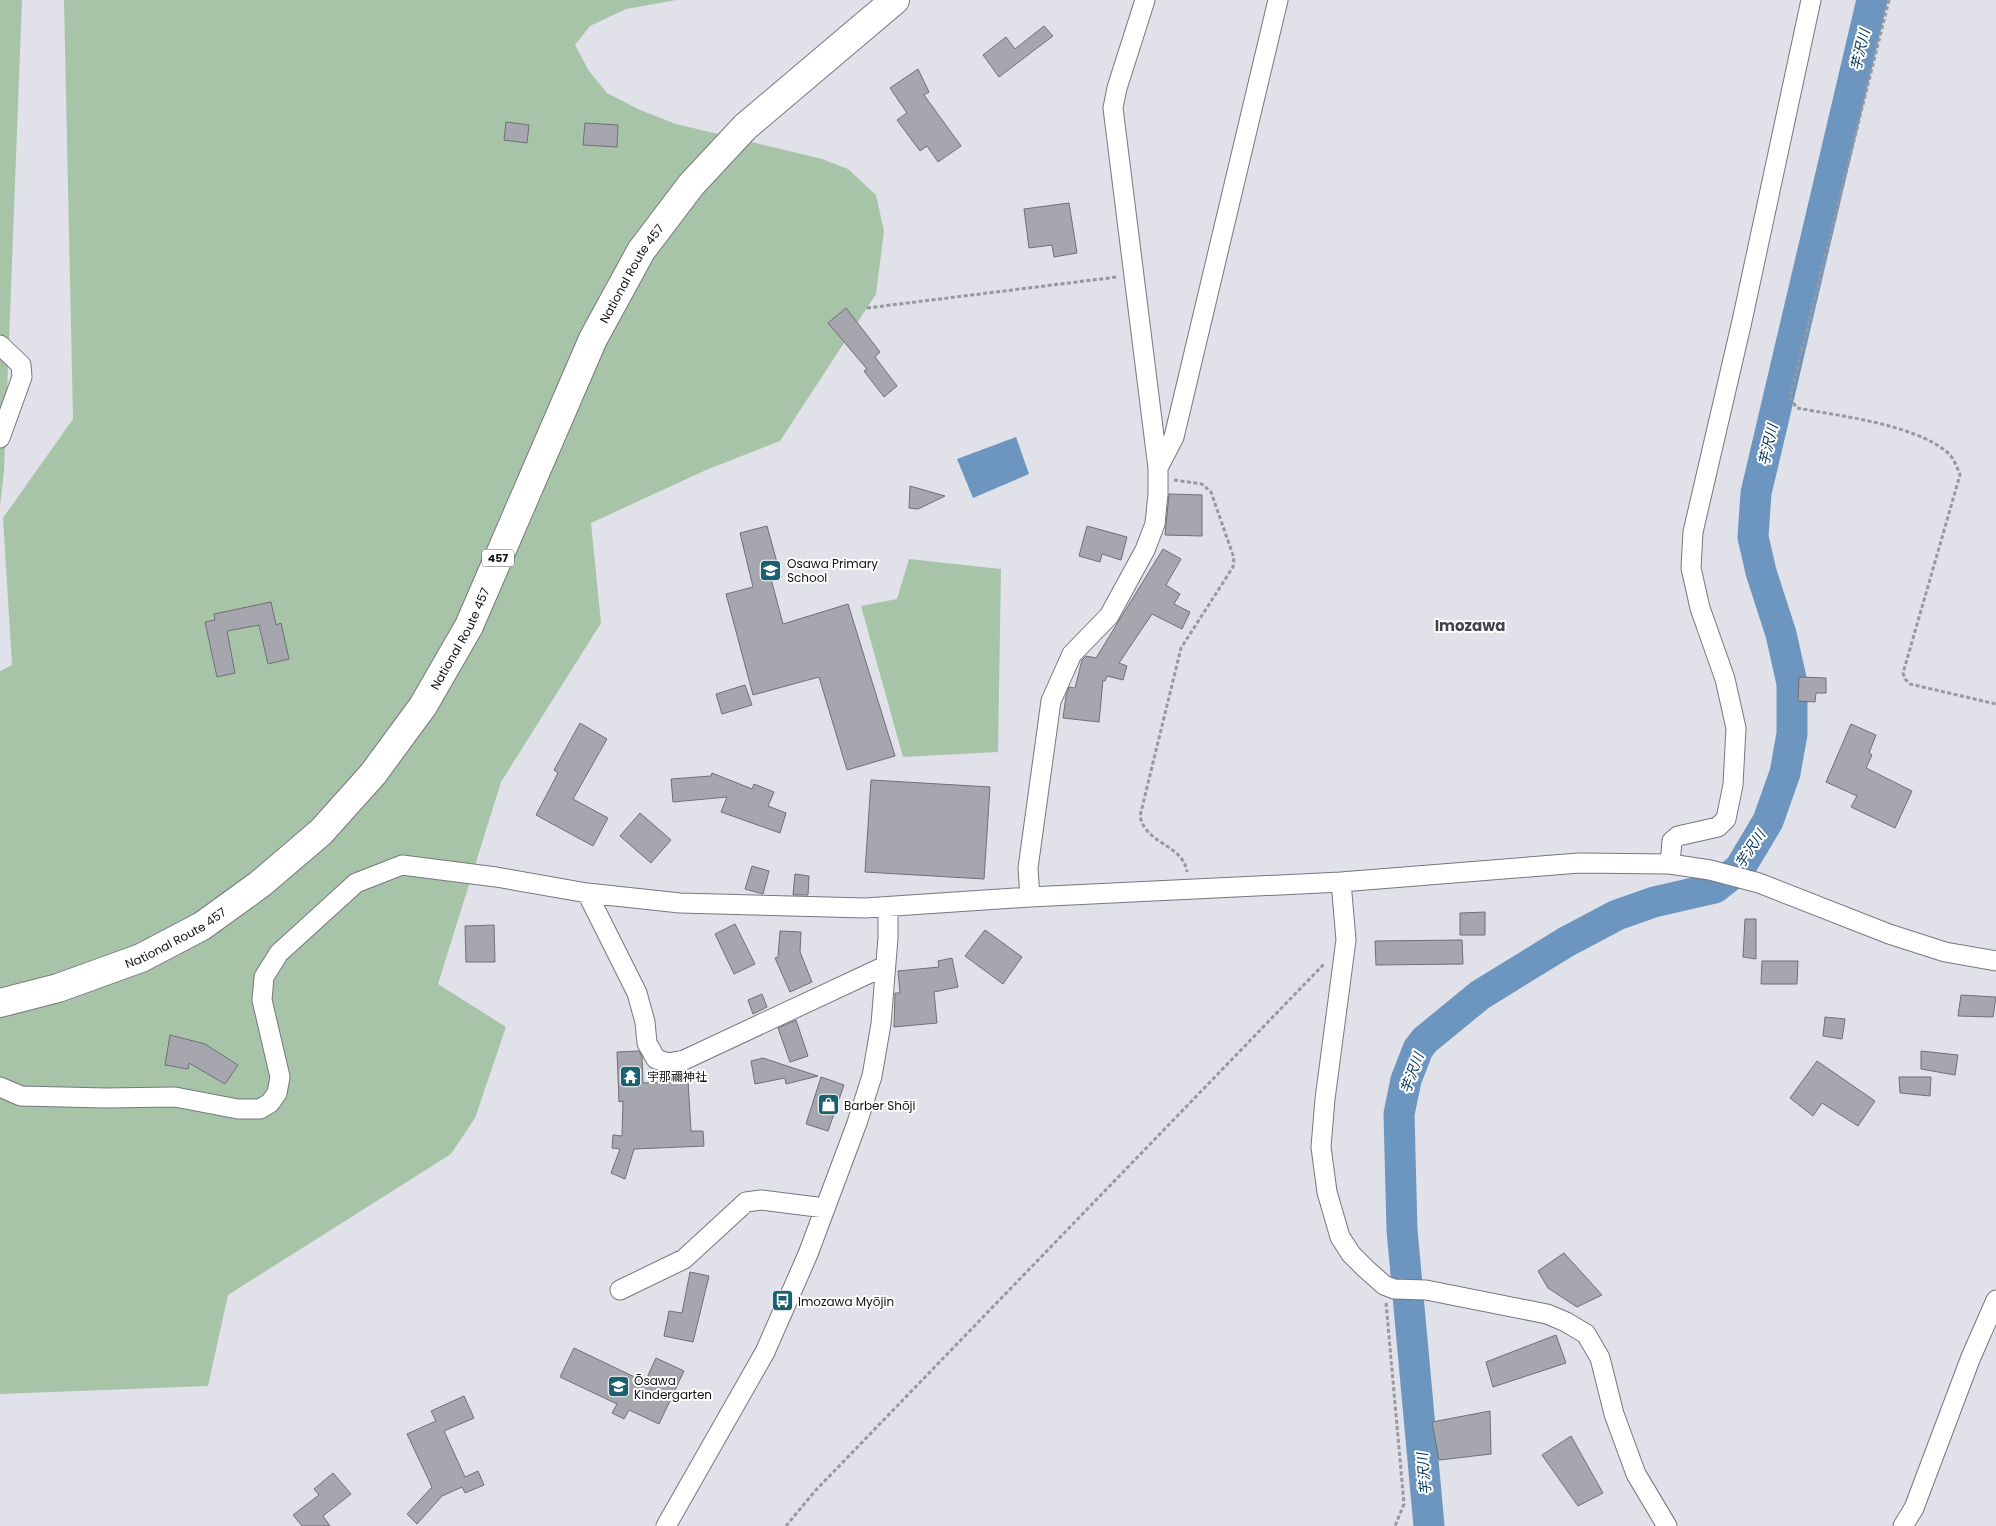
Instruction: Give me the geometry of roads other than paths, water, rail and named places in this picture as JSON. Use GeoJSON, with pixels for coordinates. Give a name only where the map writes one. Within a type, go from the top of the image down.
{"type":"FeatureCollection","features":[{"type":"Feature","properties":{"kind":"highway","name":"National Route 457"},"geometry":{"type":"LineString","coordinates":[[0,1002],[58,988],[141,958],[202,926],[260,884],[321,832],[372,774],[423,706],[468,626],[593,339],[641,252],[691,184],[745,127],[895,0]]}},
{"type":"Feature","properties":{"kind":"street"},"geometry":{"type":"LineString","coordinates":[[1030,897],[1028,868],[1051,701],[1072,654],[1109,616],[1146,550],[1155,524],[1158,468],[1113,108],[1117,88],[1145,0]]}},
{"type":"Feature","properties":{"kind":"street"},"geometry":{"type":"LineString","coordinates":[[1158,468],[1174,438],[1278,0]]}},
{"type":"Feature","properties":{"kind":"street"},"geometry":{"type":"LineString","coordinates":[[1670,864],[1672,841],[1678,836],[1718,827],[1726,820],[1733,785],[1736,728],[1732,704],[1700,608],[1691,568],[1691,546],[1705,472],[1742,321],[1811,0]]}},
{"type":"Feature","properties":{"kind":"street"},"geometry":{"type":"LineString","coordinates":[[0,345],[20,364],[22,377],[0,438]]}},
{"type":"Feature","properties":{"kind":"street"},"geometry":{"type":"LineString","coordinates":[[0,1086],[21,1096],[106,1098],[175,1096],[238,1109],[260,1109],[270,1103],[277,1092],[280,1077],[262,1000],[264,977],[279,953],[356,883],[402,865],[496,877],[587,892],[680,903],[865,908],[1030,897],[1341,882],[1579,863],[1670,864],[1710,870],[1752,882],[1889,934],[1945,952],[1996,961]]}},
{"type":"Feature","properties":{"kind":"street"},"geometry":{"type":"LineString","coordinates":[[1341,882],[1346,940],[1325,1098],[1321,1147],[1327,1192],[1340,1237],[1351,1254],[1389,1287],[1426,1290],[1547,1314],[1566,1322],[1586,1334],[1600,1358],[1614,1414],[1636,1474],[1667,1526]]}},
{"type":"Feature","properties":{"kind":"street"},"geometry":{"type":"LineString","coordinates":[[587,892],[637,993],[645,1022],[647,1043],[656,1059],[668,1063],[684,1060],[885,966]]}},
{"type":"Feature","properties":{"kind":"street"},"geometry":{"type":"LineString","coordinates":[[666,1526],[765,1352],[826,1208],[872,1076],[881,1024],[888,907]]}},
{"type":"Feature","properties":{"kind":"street"},"geometry":{"type":"LineString","coordinates":[[620,1290],[684,1258],[746,1202],[761,1200],[826,1208]]}},
{"type":"Feature","properties":{"kind":"street"},"geometry":{"type":"LineString","coordinates":[[1903,1526],[1914,1508],[1970,1357],[1996,1300]]}},
{"type":"Feature","properties":{"kind":"water"},"geometry":{"type":"Polygon","coordinates":[[[1016,437],[1029,474],[973,498],[957,459],[1016,437]]]}},
{"type":"Feature","properties":{"kind":"waterway","name":"芋沢川"},"geometry":{"type":"LineString","coordinates":[[1429,1526],[1402,1230],[1399,1114],[1406,1080],[1418,1049],[1425,1040],[1480,995],[1566,942],[1617,915],[1654,902],[1715,888],[1740,868],[1768,821],[1785,773],[1792,734],[1792,683],[1781,634],[1761,572],[1753,537],[1756,493],[1872,0]]}},
{"type":"Feature","properties":{"kind":"place","name":"Osawa Primary School"},"geometry":{"type":"Point","coordinates":[771,570]}},
{"type":"Feature","properties":{"kind":"place","name":"宇那禰神社"},"geometry":{"type":"Point","coordinates":[631,1076]}},
{"type":"Feature","properties":{"kind":"place","name":"Barber Shōji"},"geometry":{"type":"Point","coordinates":[828,1105]}},
{"type":"Feature","properties":{"kind":"place","name":"Imozawa Myōjin"},"geometry":{"type":"Point","coordinates":[782,1301]}},
{"type":"Feature","properties":{"kind":"place","name":"Ōsawa Kindergarten"},"geometry":{"type":"Point","coordinates":[618,1387]}},
{"type":"Feature","properties":{"kind":"district","name":"Imozawa"},"geometry":{"type":"Point","coordinates":[1470,625]}}]}
